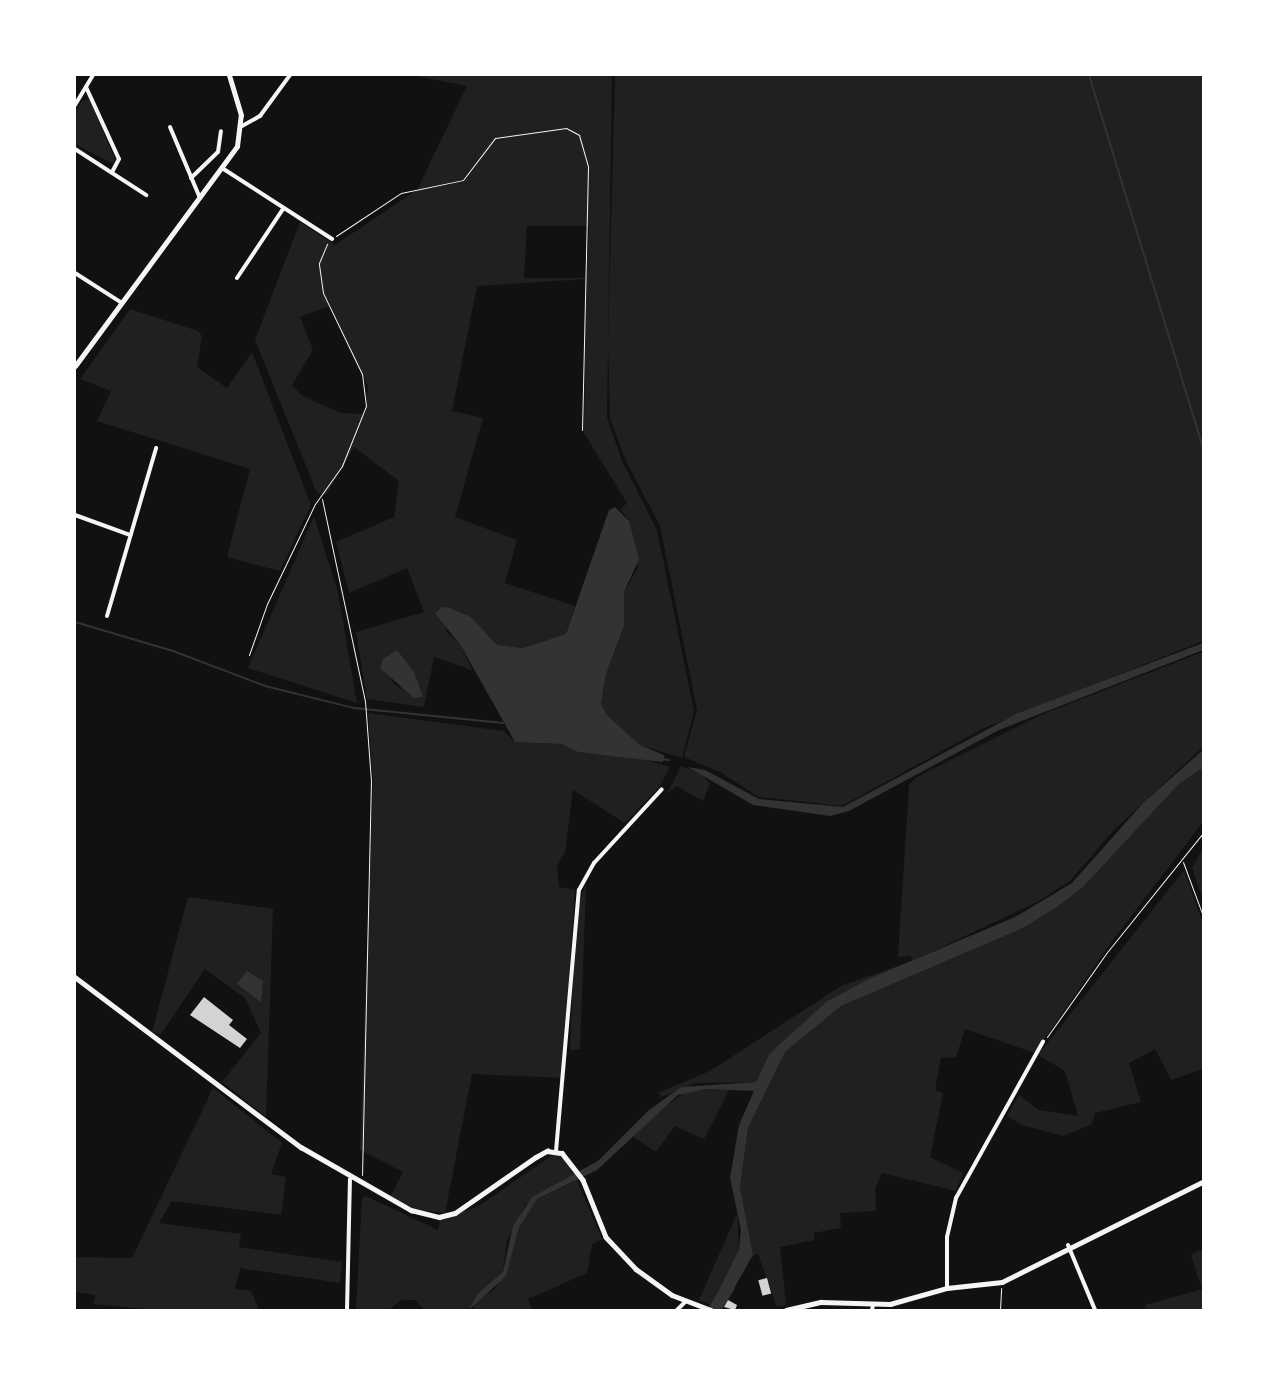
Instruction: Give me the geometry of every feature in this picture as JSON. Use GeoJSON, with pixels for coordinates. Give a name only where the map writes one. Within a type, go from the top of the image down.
{"type":"FeatureCollection","features":[{"type":"Feature","properties":{"kind":"main road"},"geometry":{"type":"LineString","coordinates":[[75,366],[237,146],[242,126],[229,75]]}},
{"type":"Feature","properties":{"kind":"street"},"geometry":{"type":"LineString","coordinates":[[75,105],[94,75]]}},
{"type":"Feature","properties":{"kind":"street"},"geometry":{"type":"LineString","coordinates":[[242,126],[260,116],[290,75]]}},
{"type":"Feature","properties":{"kind":"street"},"geometry":{"type":"LineString","coordinates":[[86,88],[119,158],[112,172]]}},
{"type":"Feature","properties":{"kind":"street"},"geometry":{"type":"LineString","coordinates":[[170,127],[200,198]]}},
{"type":"Feature","properties":{"kind":"street"},"geometry":{"type":"LineString","coordinates":[[191,178],[218,152],[221,130]]}},
{"type":"Feature","properties":{"kind":"street"},"geometry":{"type":"LineString","coordinates":[[75,149],[146,194]]}},
{"type":"Feature","properties":{"kind":"street"},"geometry":{"type":"LineString","coordinates":[[222,168],[332,239]]}},
{"type":"Feature","properties":{"kind":"street"},"geometry":{"type":"LineString","coordinates":[[237,278],[283,209]]}},
{"type":"Feature","properties":{"kind":"street"},"geometry":{"type":"LineString","coordinates":[[75,273],[122,303]]}},
{"type":"Feature","properties":{"kind":"street"},"geometry":{"type":"LineString","coordinates":[[107,616],[156,448]]}},
{"type":"Feature","properties":{"kind":"street"},"geometry":{"type":"LineString","coordinates":[[75,516],[130,535]]}},
{"type":"Feature","properties":{"kind":"street"},"geometry":{"type":"LineString","coordinates":[[556,1151],[579,890],[594,863],[662,789]]}},
{"type":"Feature","properties":{"kind":"street"},"geometry":{"type":"LineString","coordinates":[[75,977],[293,1142],[362,1186],[426,1215],[446,1216],[469,1207],[536,1157],[556,1151]]}},
{"type":"Feature","properties":{"kind":"street"},"geometry":{"type":"LineString","coordinates":[[947,1288],[947,1237],[956,1198],[1043,1042]]}},
{"type":"Feature","properties":{"kind":"street"},"geometry":{"type":"LineString","coordinates":[[556,1151],[576,1170],[583,1180],[606,1238],[636,1269],[686,1300],[709,1309]]}},
{"type":"Feature","properties":{"kind":"street"},"geometry":{"type":"LineString","coordinates":[[347,1310],[350,1179]]}},
{"type":"Feature","properties":{"kind":"street"},"geometry":{"type":"LineString","coordinates":[[786,1310],[821,1302],[872,1307],[947,1288],[1002,1282],[1068,1245],[1203,1182]]}},
{"type":"Feature","properties":{"kind":"street"},"geometry":{"type":"LineString","coordinates":[[1068,1245],[1095,1310]]}},
{"type":"Feature","properties":{"kind":"street"},"geometry":{"type":"LineString","coordinates":[[677,1310],[686,1300]]}},
{"type":"Feature","properties":{"kind":"path"},"geometry":{"type":"LineString","coordinates":[[250,655],[267,604],[315,504],[322,498],[358,432],[366,386],[323,293],[320,263],[332,239],[400,193],[463,180],[495,138],[566,128],[580,135],[588,167],[582,430]]}},
{"type":"Feature","properties":{"kind":"path"},"geometry":{"type":"LineString","coordinates":[[322,498],[366,714],[372,827],[362,1186]]}},
{"type":"Feature","properties":{"kind":"path"},"geometry":{"type":"LineString","coordinates":[[1043,1042],[1108,951],[1183,861],[1203,833]]}},
{"type":"Feature","properties":{"kind":"path"},"geometry":{"type":"LineString","coordinates":[[1183,861],[1203,916]]}},
{"type":"Feature","properties":{"kind":"path"},"geometry":{"type":"LineString","coordinates":[[1000,1310],[1002,1282]]}},
{"type":"Feature","properties":{"kind":"shaded area"},"geometry":{"type":"Polygon","coordinates":[[[411,75],[612,75],[607,417],[622,461],[657,530],[694,711],[682,758],[640,745],[607,715],[601,704],[606,674],[624,626],[624,592],[638,567],[629,521],[621,509],[627,503],[584,433],[586,279],[477,286],[452,411],[483,418],[455,517],[517,540],[505,583],[575,606],[566,634],[523,648],[497,645],[471,617],[450,608],[446,631],[461,646],[472,670],[434,657],[424,707],[367,699],[356,632],[424,612],[407,568],[349,593],[336,542],[394,517],[399,481],[354,447],[326,495],[317,493],[255,340],[300,222],[335,245],[417,190],[467,86],[411,75]],[[527,226],[524,278],[586,278],[589,226],[527,226]],[[329,306],[300,317],[313,350],[292,385],[301,395],[340,413],[365,414],[368,386],[329,306]],[[397,651],[383,660],[393,683],[401,689],[397,651]]]}},
{"type":"Feature","properties":{"kind":"shaded area"},"geometry":{"type":"Polygon","coordinates":[[[615,75],[1203,75],[1203,641],[982,729],[842,806],[759,797],[720,772],[684,757],[697,710],[660,526],[625,459],[610,418],[608,342],[615,75]]]}},
{"type":"Feature","properties":{"kind":"shaded area"},"geometry":{"type":"Polygon","coordinates":[[[90,100],[115,159],[113,164],[75,144],[75,112],[82,101],[90,100]]]}},
{"type":"Feature","properties":{"kind":"shaded area"},"geometry":{"type":"Polygon","coordinates":[[[130,309],[198,331],[202,336],[197,367],[227,388],[252,352],[311,505],[280,571],[227,557],[250,469],[97,421],[111,391],[80,379],[130,309]]]}},
{"type":"Feature","properties":{"kind":"shaded area"},"geometry":{"type":"Polygon","coordinates":[[[615,507],[629,521],[639,559],[624,592],[624,626],[606,674],[601,704],[607,715],[640,745],[664,755],[663,762],[578,752],[562,744],[515,742],[461,646],[435,613],[442,607],[450,608],[471,617],[497,645],[523,648],[566,634],[609,510],[615,507]]]}},
{"type":"Feature","properties":{"kind":"shaded area"},"geometry":{"type":"Polygon","coordinates":[[[314,516],[338,593],[357,703],[248,668],[314,516]]]}},
{"type":"Feature","properties":{"kind":"shaded area"},"geometry":{"type":"Polygon","coordinates":[[[1203,643],[1203,650],[999,730],[849,811],[830,816],[753,805],[688,767],[705,770],[759,799],[843,807],[1016,714],[1203,643]]]}},
{"type":"Feature","properties":{"kind":"shaded area"},"geometry":{"type":"Polygon","coordinates":[[[397,650],[414,672],[423,697],[414,698],[380,668],[383,659],[397,650]]]}},
{"type":"Feature","properties":{"kind":"shaded area"},"geometry":{"type":"Polygon","coordinates":[[[1203,652],[1203,747],[1113,831],[1070,881],[1037,902],[826,1002],[769,1054],[756,1082],[696,1083],[661,1097],[658,1093],[710,1071],[841,986],[912,961],[911,956],[898,957],[909,785],[915,778],[1043,714],[1203,652]]]}},
{"type":"Feature","properties":{"kind":"shaded area"},"geometry":{"type":"Polygon","coordinates":[[[368,713],[504,731],[515,742],[562,744],[578,752],[641,758],[670,767],[660,786],[625,823],[573,790],[565,852],[557,866],[559,887],[575,890],[562,1078],[472,1074],[445,1213],[418,1210],[390,1197],[403,1172],[360,1150],[373,779],[368,713]]]}},
{"type":"Feature","properties":{"kind":"shaded area"},"geometry":{"type":"Polygon","coordinates":[[[1203,750],[1203,768],[1180,783],[1083,887],[1057,907],[1023,928],[841,1006],[785,1052],[748,1128],[740,1187],[753,1255],[725,1304],[717,1294],[739,1249],[741,1230],[730,1178],[739,1125],[754,1091],[706,1089],[678,1095],[597,1170],[537,1199],[519,1228],[506,1276],[469,1310],[477,1294],[503,1272],[513,1226],[532,1197],[598,1161],[649,1110],[681,1087],[756,1082],[769,1054],[826,1002],[871,978],[1015,917],[1072,883],[1143,803],[1203,750]]]}},
{"type":"Feature","properties":{"kind":"shaded area"},"geometry":{"type":"Polygon","coordinates":[[[681,766],[700,772],[710,784],[703,801],[676,786],[667,794],[681,766]]]}},
{"type":"Feature","properties":{"kind":"shaded area"},"geometry":{"type":"Polygon","coordinates":[[[1203,768],[1203,822],[1110,944],[1035,1053],[965,1029],[956,1057],[941,1058],[935,1090],[943,1093],[930,1157],[963,1173],[956,1191],[882,1173],[875,1188],[876,1211],[840,1213],[841,1228],[814,1233],[814,1240],[780,1247],[786,1305],[777,1307],[758,1254],[753,1255],[740,1187],[748,1128],[785,1052],[841,1006],[1023,928],[1057,907],[1083,887],[1180,783],[1203,768]]]}},
{"type":"Feature","properties":{"kind":"shaded area"},"geometry":{"type":"Polygon","coordinates":[[[1203,848],[1203,900],[1192,868],[1203,848]]]}},
{"type":"Feature","properties":{"kind":"shaded area"},"geometry":{"type":"Polygon","coordinates":[[[1184,870],[1203,923],[1203,1069],[1171,1080],[1155,1049],[1129,1063],[1141,1102],[1095,1113],[1092,1124],[1063,1136],[1022,1125],[1007,1116],[1019,1095],[1039,1110],[1078,1116],[1065,1071],[1038,1055],[1184,870]]]}},
{"type":"Feature","properties":{"kind":"shaded area"},"geometry":{"type":"Polygon","coordinates":[[[586,884],[580,1049],[570,1050],[576,911],[586,884]]]}},
{"type":"Feature","properties":{"kind":"shaded area"},"geometry":{"type":"Polygon","coordinates":[[[188,897],[273,909],[266,1117],[222,1082],[261,1033],[245,998],[205,969],[161,1034],[152,1032],[188,897]]]}},
{"type":"Feature","properties":{"kind":"shaded area"},"geometry":{"type":"Polygon","coordinates":[[[247,971],[263,981],[261,1002],[237,984],[247,971]]]}},
{"type":"Feature","properties":{"kind":"shaded area"},"geometry":{"type":"Polygon","coordinates":[[[213,1088],[282,1143],[271,1174],[286,1177],[281,1215],[172,1201],[159,1223],[241,1234],[239,1247],[342,1262],[340,1283],[240,1268],[235,1289],[251,1291],[259,1310],[156,1310],[93,1304],[95,1295],[75,1292],[75,1257],[132,1258],[213,1088]]]}},
{"type":"Feature","properties":{"kind":"shaded area"},"geometry":{"type":"Polygon","coordinates":[[[706,1089],[729,1090],[704,1139],[675,1126],[656,1152],[633,1137],[654,1114],[684,1093],[706,1089]]]}},
{"type":"Feature","properties":{"kind":"shaded area"},"geometry":{"type":"Polygon","coordinates":[[[554,1154],[562,1157],[575,1176],[526,1204],[507,1240],[503,1272],[477,1294],[469,1310],[424,1310],[416,1300],[401,1300],[389,1310],[356,1310],[362,1198],[366,1196],[438,1230],[440,1220],[479,1206],[554,1154]]]}},
{"type":"Feature","properties":{"kind":"shaded area"},"geometry":{"type":"Polygon","coordinates":[[[577,1180],[602,1239],[592,1244],[587,1273],[528,1299],[532,1310],[473,1310],[479,1297],[494,1290],[509,1265],[519,1228],[537,1199],[577,1180]]]}},
{"type":"Feature","properties":{"kind":"shaded area"},"geometry":{"type":"Polygon","coordinates":[[[737,1214],[739,1249],[712,1305],[699,1300],[737,1214]]]}},
{"type":"Feature","properties":{"kind":"shaded area"},"geometry":{"type":"Polygon","coordinates":[[[1203,1249],[1203,1310],[1146,1310],[1145,1305],[1202,1289],[1191,1255],[1203,1249]]]}},
{"type":"Feature","properties":{"kind":"building"},"geometry":{"type":"Polygon","coordinates":[[[204,997],[233,1020],[229,1025],[247,1039],[240,1048],[190,1015],[204,997]]]}},
{"type":"Feature","properties":{"kind":"building"},"geometry":{"type":"Polygon","coordinates":[[[767,1278],[771,1293],[762,1296],[758,1280],[767,1278]]]}},
{"type":"Feature","properties":{"kind":"building"},"geometry":{"type":"Polygon","coordinates":[[[728,1300],[737,1305],[735,1310],[724,1307],[728,1300]]]}},
{"type":"Feature","properties":{"kind":"waterway"},"geometry":{"type":"LineString","coordinates":[[1089,75],[1203,449]]}},
{"type":"Feature","properties":{"kind":"waterway"},"geometry":{"type":"LineString","coordinates":[[75,622],[173,651],[265,686],[354,708],[503,723]]}},
{"type":"Feature","properties":{"kind":"waterway"},"geometry":{"type":"LineString","coordinates":[[662,759],[669,760]]}},
{"type":"Feature","properties":{"kind":"waterway"},"geometry":{"type":"LineString","coordinates":[[714,1310],[729,1287]]}}]}
